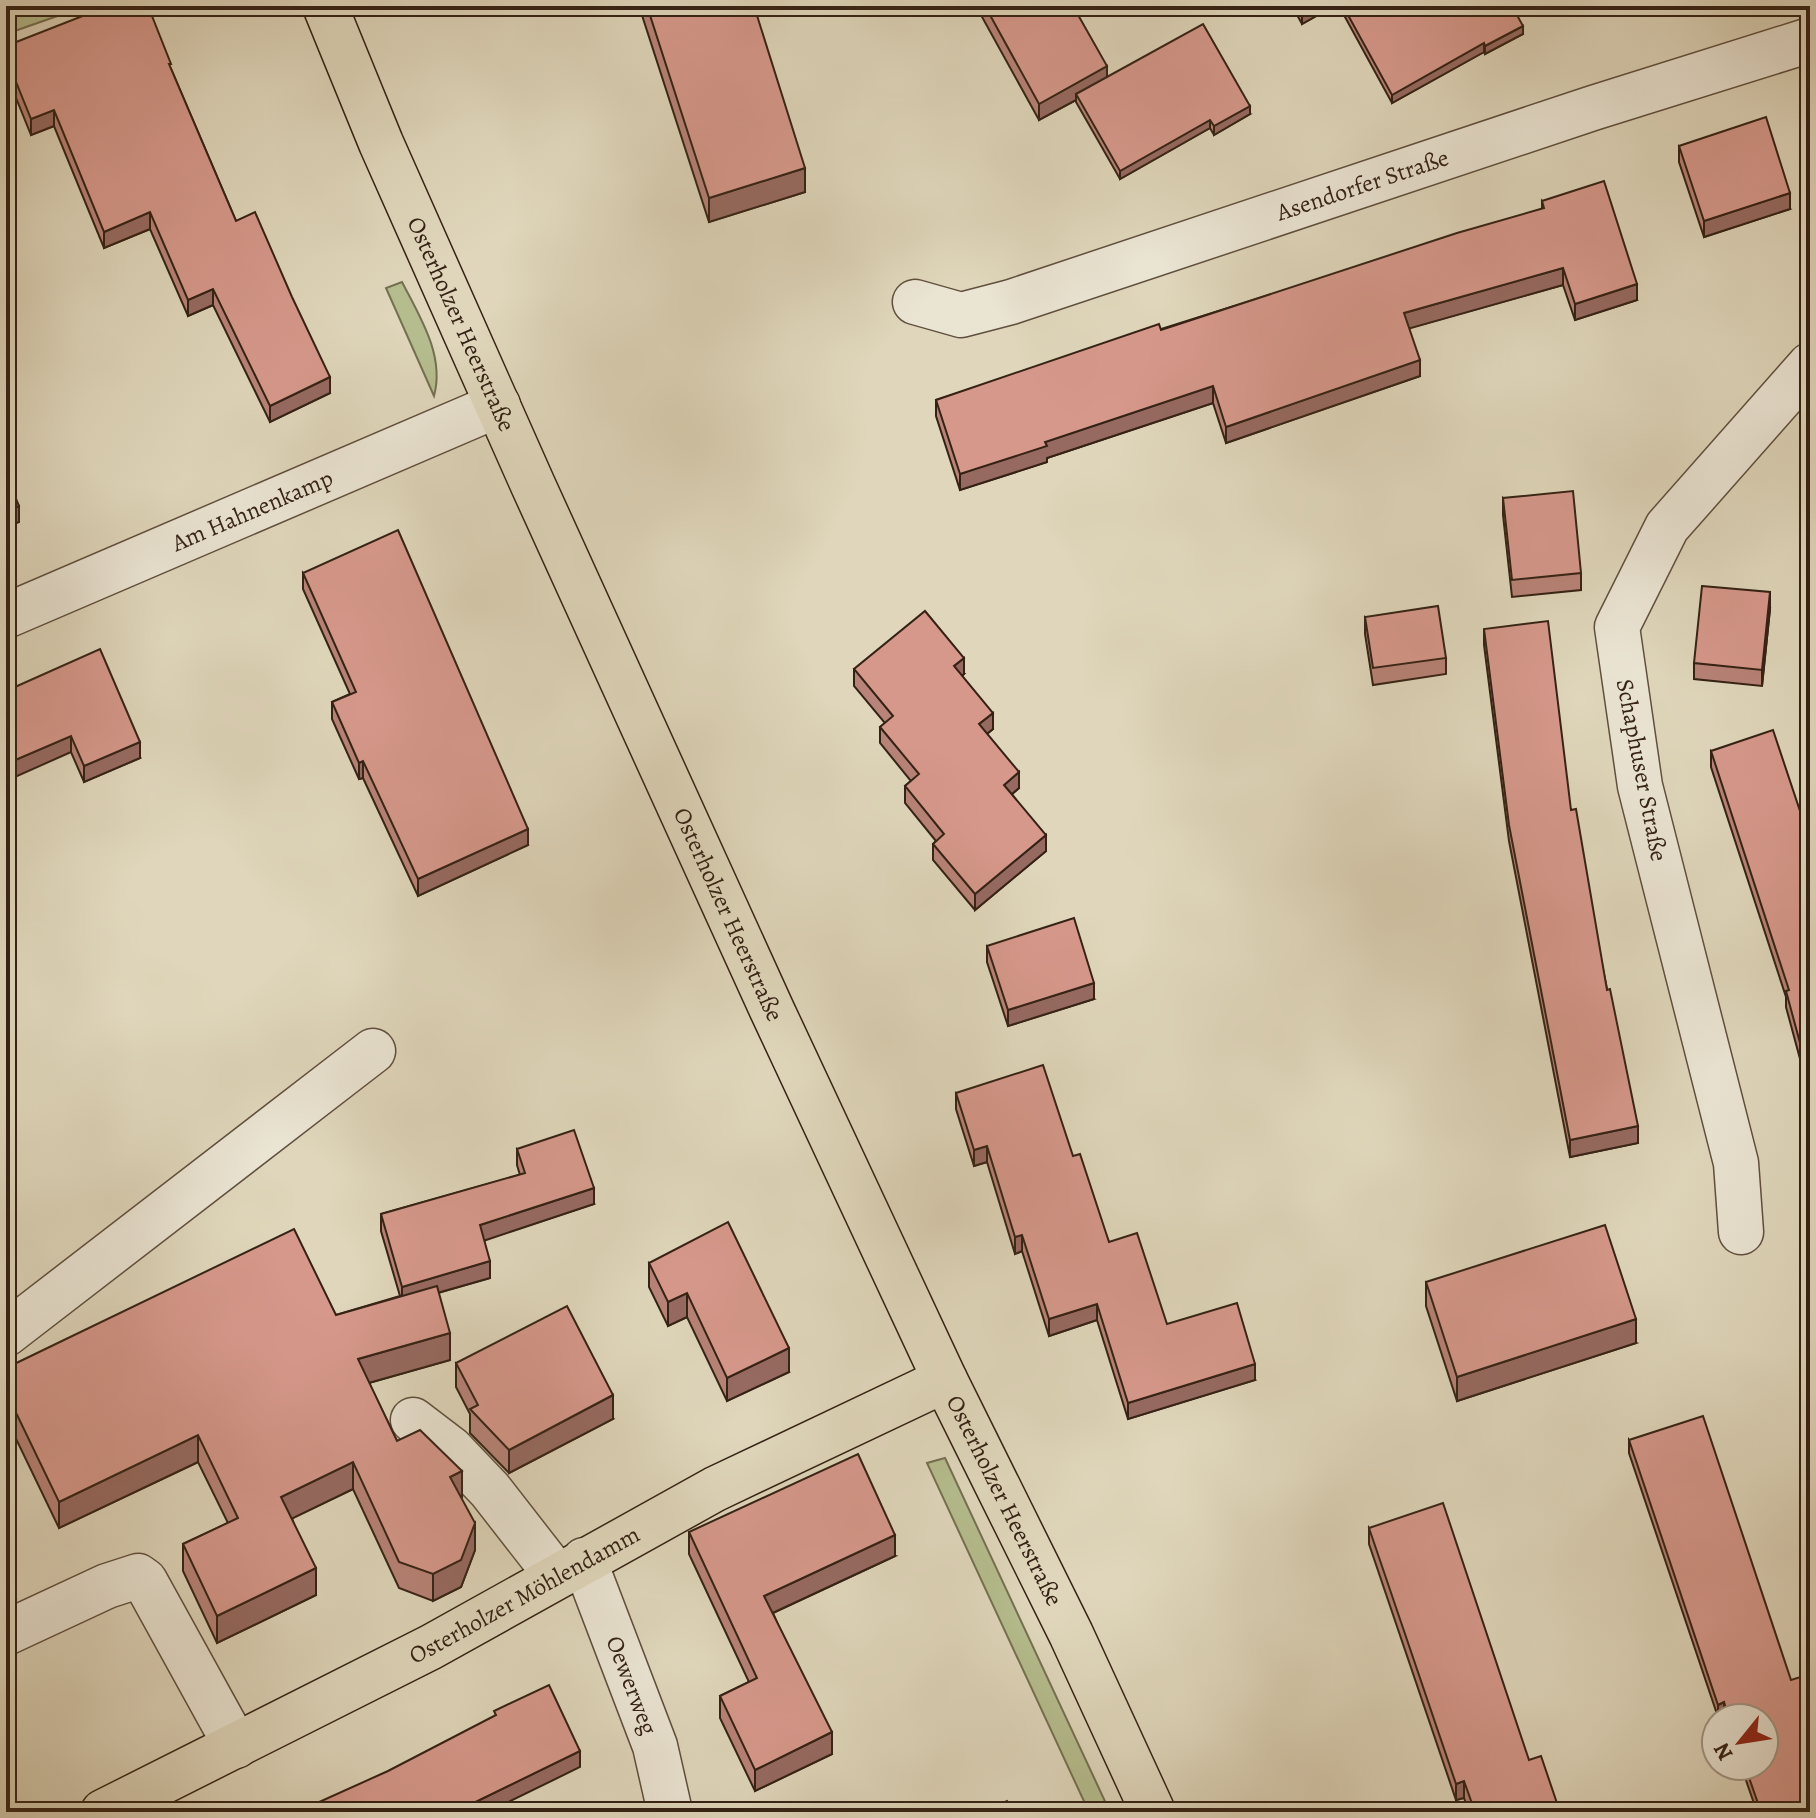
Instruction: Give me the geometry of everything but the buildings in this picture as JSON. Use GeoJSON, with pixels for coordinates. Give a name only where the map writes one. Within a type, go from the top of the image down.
{"type":"FeatureCollection","features":[{"type":"Feature","properties":{"kind":"main road","name":"Osterholzer Heerstraße"},"geometry":{"type":"LineString","coordinates":[[325,6],[381,143],[761,986],[945,1380],[1071,1634],[1153,1812]]}},
{"type":"Feature","properties":{"kind":"main road","name":"Osterholzer Möhlendamm"},"geometry":{"type":"LineString","coordinates":[[103,1812],[431,1647],[715,1489],[945,1380]]}},
{"type":"Feature","properties":{"kind":"street","name":"Asendorfer Straße"},"geometry":{"type":"LineString","coordinates":[[915,302],[961,315],[1011,302],[1593,108],[1810,40]]}},
{"type":"Feature","properties":{"kind":"street","name":"Schaphuser Straße"},"geometry":{"type":"LineString","coordinates":[[1741,1232],[1736,1163],[1640,786],[1617,627],[1667,527],[1810,365]]}},
{"type":"Feature","properties":{"kind":"street","name":"Am Hahnenkamp"},"geometry":{"type":"LineString","coordinates":[[6,616],[498,405]]}},
{"type":"Feature","properties":{"kind":"street"},"geometry":{"type":"LineString","coordinates":[[6,1334],[373,1051]]}},
{"type":"Feature","properties":{"kind":"street","name":"Oewerweg"},"geometry":{"type":"LineString","coordinates":[[413,1420],[451,1449],[570,1568],[655,1746],[670,1812]]}},
{"type":"Feature","properties":{"kind":"street"},"geometry":{"type":"LineString","coordinates":[[6,1633],[107,1586],[138,1576],[145,1581],[236,1746]]}},
{"type":"Feature","properties":{"kind":"green space"},"geometry":{"type":"Polygon","coordinates":[[[6,6],[86,6],[6,34],[6,6]]]}},
{"type":"Feature","properties":{"kind":"green space"},"geometry":{"type":"Polygon","coordinates":[[[402,282],[429,337],[436,366],[434,396],[386,288],[402,282]]]}},
{"type":"Feature","properties":{"kind":"green space"},"geometry":{"type":"Polygon","coordinates":[[[945,1458],[1110,1812],[1089,1812],[927,1463],[945,1458]]]}}]}
